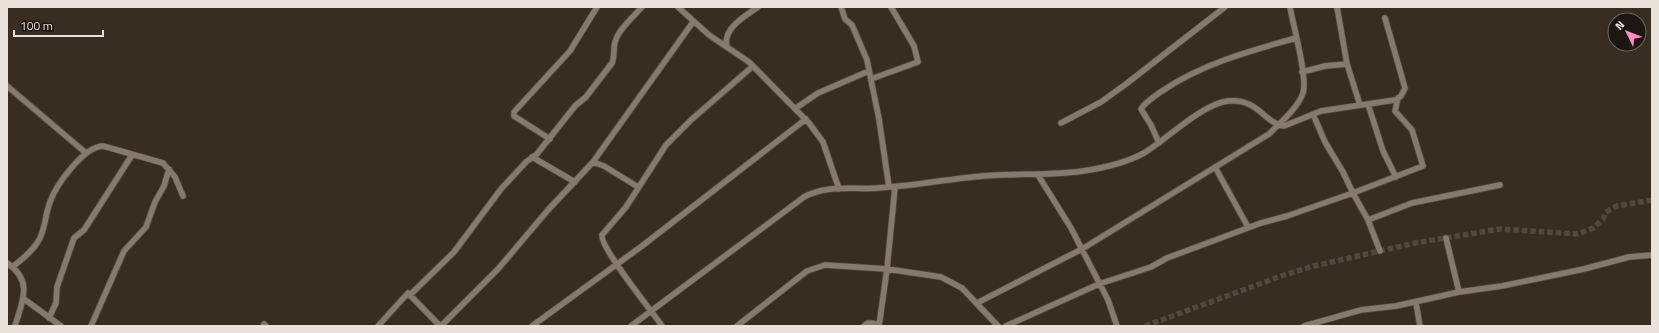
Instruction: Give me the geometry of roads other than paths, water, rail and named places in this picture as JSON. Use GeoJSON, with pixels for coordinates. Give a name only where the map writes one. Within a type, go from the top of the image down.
{"type":"FeatureCollection","features":[{"type":"Feature","properties":{"kind":"street"},"geometry":{"type":"LineString","coordinates":[[550,139],[514,116],[514,112],[570,51],[597,7]]}},
{"type":"Feature","properties":{"kind":"street"},"geometry":{"type":"LineString","coordinates":[[378,326],[406,294],[411,294],[454,252],[501,189],[550,139],[575,106],[586,98],[612,63],[614,57],[614,45],[618,36],[642,7]]}},
{"type":"Feature","properties":{"kind":"street"},"geometry":{"type":"LineString","coordinates":[[678,7],[693,22],[753,66],[806,119],[823,142],[839,189]]}},
{"type":"Feature","properties":{"kind":"street"},"geometry":{"type":"LineString","coordinates":[[727,47],[726,41],[729,32],[736,23],[758,7]]}},
{"type":"Feature","properties":{"kind":"street"},"geometry":{"type":"LineString","coordinates":[[841,7],[845,19],[852,24],[869,71],[892,187],[887,269],[879,325],[868,323],[864,326]]}},
{"type":"Feature","properties":{"kind":"street"},"geometry":{"type":"LineString","coordinates":[[871,79],[918,62],[914,46],[891,7]]}},
{"type":"Feature","properties":{"kind":"street"},"geometry":{"type":"LineString","coordinates":[[1061,123],[1101,102],[1224,7]]}},
{"type":"Feature","properties":{"kind":"street"},"geometry":{"type":"LineString","coordinates":[[978,304],[1082,250],[1263,139],[1278,125],[1293,108],[1303,93],[1302,72],[1290,7]]}},
{"type":"Feature","properties":{"kind":"street"},"geometry":{"type":"LineString","coordinates":[[1337,7],[1346,64],[1360,105]]}},
{"type":"Feature","properties":{"kind":"street"},"geometry":{"type":"LineString","coordinates":[[631,326],[804,197],[822,189],[892,187],[983,176],[1038,175],[1084,171],[1128,160],[1159,143],[1206,110],[1226,102],[1239,101],[1250,104],[1278,125],[1291,124],[1321,111],[1391,101],[1403,94],[1405,88],[1385,18]]}},
{"type":"Feature","properties":{"kind":"street"},"geometry":{"type":"LineString","coordinates":[[411,294],[441,326],[498,269],[548,210],[593,162],[693,22]]}},
{"type":"Feature","properties":{"kind":"street"},"geometry":{"type":"LineString","coordinates":[[1159,143],[1151,125],[1140,109],[1157,94],[1182,78],[1218,62],[1296,38]]}},
{"type":"Feature","properties":{"kind":"street"},"geometry":{"type":"LineString","coordinates":[[1302,72],[1325,66],[1346,64]]}},
{"type":"Feature","properties":{"kind":"street"},"geometry":{"type":"LineString","coordinates":[[662,326],[602,242],[602,235],[626,207],[658,156],[677,134],[753,66]]}},
{"type":"Feature","properties":{"kind":"street"},"geometry":{"type":"LineString","coordinates":[[796,108],[818,93],[869,71]]}},
{"type":"Feature","properties":{"kind":"street"},"geometry":{"type":"LineString","coordinates":[[7,86],[86,153]]}},
{"type":"Feature","properties":{"kind":"street"},"geometry":{"type":"LineString","coordinates":[[1006,326],[1099,284],[1146,268],[1167,258],[1248,227],[1287,216],[1420,168],[1423,164],[1412,130],[1396,111],[1398,98]]}},
{"type":"Feature","properties":{"kind":"street"},"geometry":{"type":"LineString","coordinates":[[1368,104],[1383,151],[1396,176]]}},
{"type":"Feature","properties":{"kind":"street"},"geometry":{"type":"LineString","coordinates":[[1313,114],[1325,142],[1343,172],[1368,220],[1380,251]]}},
{"type":"Feature","properties":{"kind":"street"},"geometry":{"type":"LineString","coordinates":[[532,326],[617,264],[806,119]]}},
{"type":"Feature","properties":{"kind":"street"},"geometry":{"type":"LineString","coordinates":[[14,326],[24,299],[23,284],[20,276],[10,265],[35,245],[45,227],[49,203],[54,193],[77,161],[86,153],[94,148],[103,146],[160,162],[169,169],[175,177],[183,196]]}},
{"type":"Feature","properties":{"kind":"street"},"geometry":{"type":"LineString","coordinates":[[49,318],[56,304],[57,287],[74,238],[84,230],[132,155]]}},
{"type":"Feature","properties":{"kind":"street"},"geometry":{"type":"LineString","coordinates":[[532,157],[575,182]]}},
{"type":"Feature","properties":{"kind":"street"},"geometry":{"type":"LineString","coordinates":[[593,162],[604,166],[638,187]]}},
{"type":"Feature","properties":{"kind":"street"},"geometry":{"type":"LineString","coordinates":[[1216,167],[1248,227]]}},
{"type":"Feature","properties":{"kind":"street"},"geometry":{"type":"LineString","coordinates":[[91,326],[124,251],[146,227],[154,202],[164,186],[169,169]]}},
{"type":"Feature","properties":{"kind":"street"},"geometry":{"type":"LineString","coordinates":[[1038,175],[1065,217],[1114,314],[1117,326]]}},
{"type":"Feature","properties":{"kind":"street"},"geometry":{"type":"LineString","coordinates":[[1368,220],[1412,203],[1500,185]]}},
{"type":"Feature","properties":{"kind":"street"},"geometry":{"type":"LineString","coordinates":[[1446,238],[1459,292]]}},
{"type":"Feature","properties":{"kind":"street"},"geometry":{"type":"LineString","coordinates":[[1304,326],[1361,310],[1416,302],[1459,292],[1502,286],[1584,269],[1629,257],[1652,255]]}},
{"type":"Feature","properties":{"kind":"street"},"geometry":{"type":"LineString","coordinates":[[737,326],[807,271],[818,266],[887,269],[941,276],[962,288],[998,326]]}},
{"type":"Feature","properties":{"kind":"street"},"geometry":{"type":"LineString","coordinates":[[24,299],[61,326]]}},
{"type":"Feature","properties":{"kind":"street"},"geometry":{"type":"LineString","coordinates":[[1416,302],[1420,326]]}},
{"type":"Feature","properties":{"kind":"street"},"geometry":{"type":"LineString","coordinates":[[95,319],[99,326]]}},
{"type":"Feature","properties":{"kind":"tunnel"},"geometry":{"type":"LineString","coordinates":[[1145,326],[1284,275],[1314,266],[1415,243],[1500,229],[1578,234],[1593,228],[1603,219],[1606,212],[1617,206],[1652,200]]}}]}
